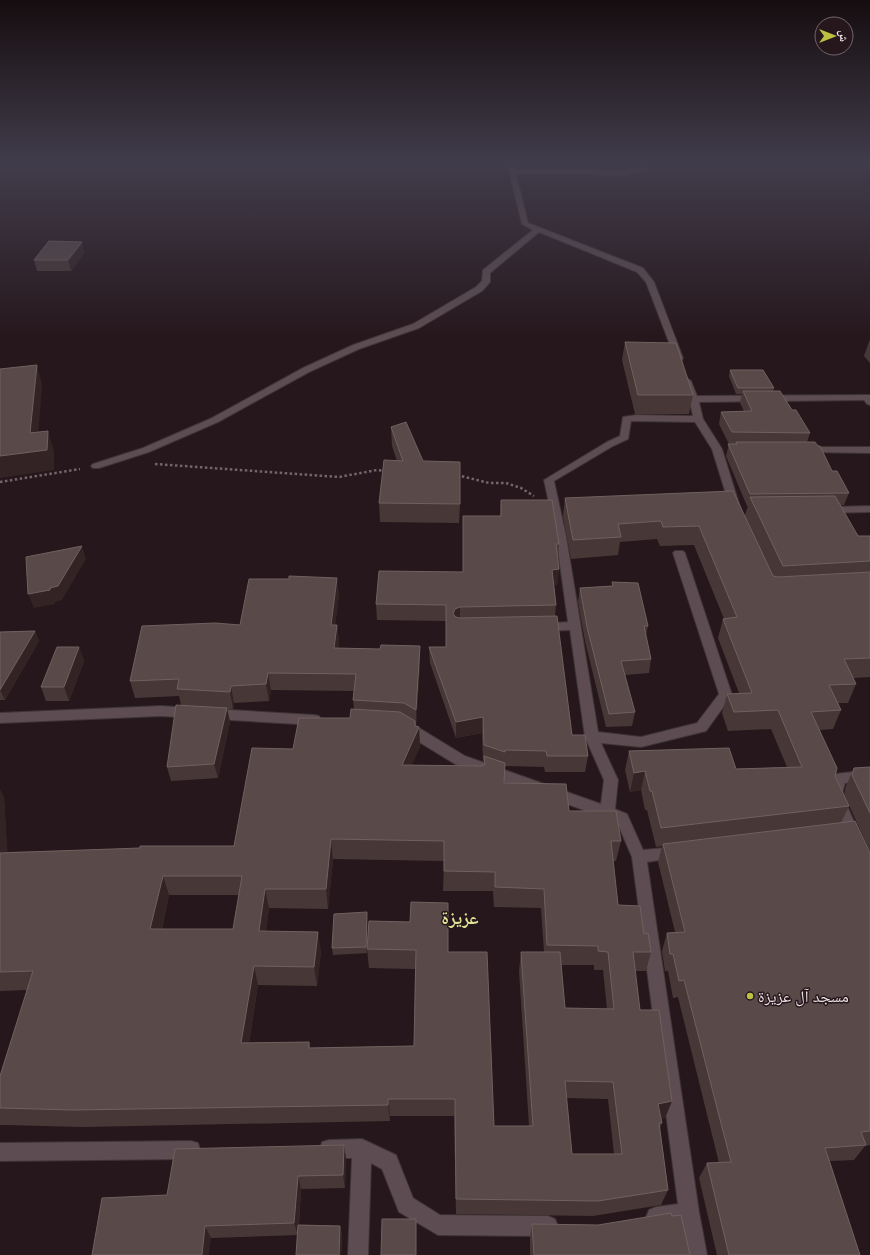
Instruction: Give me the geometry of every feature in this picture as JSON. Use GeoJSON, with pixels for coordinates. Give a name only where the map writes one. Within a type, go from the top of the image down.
{"type":"FeatureCollection","features":[{"type":"Feature","properties":{"kind":"street"},"geometry":{"type":"LineString","coordinates":[[524,221],[525,224],[640,270],[650,282],[694,399],[698,419],[721,449],[740,514]]}},
{"type":"Feature","properties":{"kind":"street"},"geometry":{"type":"LineString","coordinates":[[96,466],[146,450],[215,420],[306,370],[356,347],[416,326],[428,320],[479,289],[486,282],[486,272],[538,229]]}},
{"type":"Feature","properties":{"kind":"street"},"geometry":{"type":"LineString","coordinates":[[694,399],[867,397],[870,402]]}},
{"type":"Feature","properties":{"kind":"street"},"geometry":{"type":"LineString","coordinates":[[607,812],[611,780],[592,737],[561,536],[549,480],[610,444],[626,437],[626,419],[698,419]]}},
{"type":"Feature","properties":{"kind":"street"},"geometry":{"type":"LineString","coordinates":[[794,450],[870,450]]}},
{"type":"Feature","properties":{"kind":"street"},"geometry":{"type":"LineString","coordinates":[[815,510],[870,509]]}},
{"type":"Feature","properties":{"kind":"street"},"geometry":{"type":"LineString","coordinates":[[592,737],[641,742],[701,728],[726,695],[679,553]]}},
{"type":"Feature","properties":{"kind":"street"},"geometry":{"type":"LineString","coordinates":[[528,628],[574,626]]}},
{"type":"Feature","properties":{"kind":"street"},"geometry":{"type":"LineString","coordinates":[[0,718],[161,711],[326,721]]}},
{"type":"Feature","properties":{"kind":"street"},"geometry":{"type":"LineString","coordinates":[[396,725],[404,726],[460,760],[622,818],[639,857],[689,1212],[697,1255]]}},
{"type":"Feature","properties":{"kind":"street"},"geometry":{"type":"LineString","coordinates":[[858,845],[835,794],[840,778],[870,776]]}},
{"type":"Feature","properties":{"kind":"street"},"geometry":{"type":"LineString","coordinates":[[836,833],[851,831]]}},
{"type":"Feature","properties":{"kind":"street"},"geometry":{"type":"LineString","coordinates":[[639,857],[686,851]]}},
{"type":"Feature","properties":{"kind":"street"},"geometry":{"type":"LineString","coordinates":[[358,1255],[362,1148]]}},
{"type":"Feature","properties":{"kind":"street"},"geometry":{"type":"LineString","coordinates":[[315,1149],[362,1148],[389,1162],[406,1205],[438,1225],[562,1227]]}},
{"type":"Feature","properties":{"kind":"street"},"geometry":{"type":"LineString","coordinates":[[0,1152],[205,1150]]}},
{"type":"Feature","properties":{"kind":"street"},"geometry":{"type":"LineString","coordinates":[[638,1220],[689,1212]]}},
{"type":"Feature","properties":{"kind":"path"},"geometry":{"type":"LineString","coordinates":[[152,464],[339,477],[377,470],[392,471]]}},
{"type":"Feature","properties":{"kind":"path"},"geometry":{"type":"LineString","coordinates":[[0,482],[96,466]]}},
{"type":"Feature","properties":{"kind":"path"},"geometry":{"type":"LineString","coordinates":[[451,474],[465,476],[489,483],[506,482],[521,488],[555,508]]}},
{"type":"Feature","properties":{"kind":"building"},"geometry":{"type":"Polygon","coordinates":[[[49,241],[82,242],[68,260],[34,260],[49,241]]]}},
{"type":"Feature","properties":{"kind":"building"},"geometry":{"type":"Polygon","coordinates":[[[625,342],[676,343],[693,395],[638,395],[625,342]]]}},
{"type":"Feature","properties":{"kind":"building"},"geometry":{"type":"Polygon","coordinates":[[[37,365],[30,433],[48,431],[47,450],[0,456],[0,369],[37,365]]]}},
{"type":"Feature","properties":{"kind":"building"},"geometry":{"type":"Polygon","coordinates":[[[730,370],[763,370],[774,388],[738,388],[730,370]]]}},
{"type":"Feature","properties":{"kind":"building"},"geometry":{"type":"Polygon","coordinates":[[[743,391],[780,391],[792,410],[796,410],[810,433],[732,432],[721,412],[752,411],[743,391]]]}},
{"type":"Feature","properties":{"kind":"building"},"geometry":{"type":"Polygon","coordinates":[[[406,422],[423,461],[460,462],[460,504],[379,503],[384,460],[403,461],[391,427],[406,422]]]}},
{"type":"Feature","properties":{"kind":"building"},"geometry":{"type":"Polygon","coordinates":[[[736,442],[815,442],[818,446],[820,446],[832,471],[837,471],[849,493],[750,494],[728,444],[737,444],[736,442]]]}},
{"type":"Feature","properties":{"kind":"building"},"geometry":{"type":"Polygon","coordinates":[[[733,491],[773,576],[778,577],[870,572],[870,658],[844,659],[856,684],[829,685],[841,710],[811,712],[837,768],[835,776],[849,806],[661,828],[652,791],[650,791],[645,771],[634,773],[629,751],[729,748],[736,769],[802,767],[778,710],[734,712],[727,694],[752,693],[723,619],[737,617],[699,526],[663,527],[661,521],[618,524],[621,537],[573,540],[565,498],[733,491]]]}},
{"type":"Feature","properties":{"kind":"building"},"geometry":{"type":"Polygon","coordinates":[[[835,496],[858,536],[870,536],[870,561],[783,566],[750,497],[835,496]]]}},
{"type":"Feature","properties":{"kind":"building"},"geometry":{"type":"Polygon","coordinates":[[[501,500],[552,500],[559,544],[556,544],[559,569],[552,570],[556,605],[460,607],[455,609],[453,614],[460,618],[557,616],[572,735],[585,735],[588,756],[547,756],[546,751],[505,750],[505,752],[484,745],[483,717],[456,722],[429,647],[446,647],[446,605],[376,604],[379,571],[463,572],[463,516],[501,516],[501,500]]]}},
{"type":"Feature","properties":{"kind":"building"},"geometry":{"type":"Polygon","coordinates":[[[82,546],[58,586],[50,588],[50,590],[28,594],[26,557],[82,546]]]}},
{"type":"Feature","properties":{"kind":"building"},"geometry":{"type":"Polygon","coordinates":[[[289,576],[337,578],[331,625],[337,625],[334,648],[380,649],[381,645],[420,646],[416,710],[404,703],[353,700],[356,674],[268,673],[266,684],[231,686],[230,692],[177,689],[179,679],[130,681],[142,626],[215,623],[240,625],[249,579],[289,579],[289,576]]]}},
{"type":"Feature","properties":{"kind":"building"},"geometry":{"type":"Polygon","coordinates":[[[612,582],[638,583],[648,626],[644,626],[651,659],[621,661],[635,712],[609,714],[587,627],[580,588],[613,586],[612,582]]]}},
{"type":"Feature","properties":{"kind":"building"},"geometry":{"type":"Polygon","coordinates":[[[35,631],[0,690],[0,632],[35,631]]]}},
{"type":"Feature","properties":{"kind":"building"},"geometry":{"type":"Polygon","coordinates":[[[57,647],[79,647],[64,687],[41,687],[57,647]]]}},
{"type":"Feature","properties":{"kind":"building"},"geometry":{"type":"Polygon","coordinates":[[[176,705],[227,708],[214,764],[167,767],[176,705]]]}},
{"type":"Feature","properties":{"kind":"building"},"geometry":{"type":"Polygon","coordinates":[[[351,709],[400,712],[415,721],[415,726],[419,727],[402,765],[482,766],[485,765],[484,756],[505,763],[504,783],[566,784],[569,811],[616,811],[621,841],[611,841],[618,905],[640,906],[644,934],[648,933],[651,952],[633,952],[640,1010],[659,1010],[672,1101],[658,1104],[662,1123],[659,1123],[668,1190],[598,1201],[456,1199],[455,1099],[388,1099],[388,1105],[73,1110],[0,1108],[0,1076],[33,971],[0,972],[0,853],[140,848],[140,846],[234,846],[252,748],[293,749],[299,718],[350,718],[351,709]],[[331,839],[326,889],[265,889],[259,931],[318,932],[314,967],[254,966],[241,1043],[309,1042],[309,1048],[414,1046],[416,950],[367,949],[369,921],[410,922],[411,902],[448,903],[448,952],[487,952],[494,1126],[533,1126],[521,952],[560,952],[565,1008],[614,1009],[608,952],[598,951],[598,946],[547,945],[544,889],[495,887],[495,872],[444,871],[444,841],[331,839]],[[163,876],[150,929],[233,929],[242,876],[163,876]],[[565,1081],[572,1154],[622,1154],[613,1082],[565,1081]]]}},
{"type":"Feature","properties":{"kind":"building"},"geometry":{"type":"Polygon","coordinates":[[[870,767],[870,813],[852,775],[854,768],[870,767]]]}},
{"type":"Feature","properties":{"kind":"building"},"geometry":{"type":"Polygon","coordinates":[[[855,821],[870,853],[870,1131],[861,1132],[866,1145],[825,1148],[860,1255],[729,1255],[707,1163],[731,1162],[684,980],[679,981],[673,954],[670,954],[667,933],[685,932],[663,844],[855,821]]]}},
{"type":"Feature","properties":{"kind":"building"},"geometry":{"type":"Polygon","coordinates":[[[367,912],[366,947],[332,948],[334,914],[367,912]]]}},
{"type":"Feature","properties":{"kind":"building"},"geometry":{"type":"Polygon","coordinates":[[[344,1145],[343,1175],[298,1176],[294,1223],[205,1226],[202,1255],[92,1255],[102,1198],[167,1195],[175,1149],[344,1145]]]}},
{"type":"Feature","properties":{"kind":"building"},"geometry":{"type":"Polygon","coordinates":[[[671,1213],[672,1216],[681,1215],[690,1255],[534,1255],[532,1224],[598,1225],[671,1213]]]}},
{"type":"Feature","properties":{"kind":"building"},"geometry":{"type":"Polygon","coordinates":[[[382,1219],[416,1219],[416,1255],[381,1255],[382,1219]]]}},
{"type":"Feature","properties":{"kind":"building"},"geometry":{"type":"Polygon","coordinates":[[[298,1225],[340,1226],[339,1255],[296,1255],[298,1225]]]}},
{"type":"Feature","properties":{"kind":"place","name":"مسجد آل عزيزة"},"geometry":{"type":"Point","coordinates":[750,996]}},
{"type":"Feature","properties":{"kind":"district","name":"عزيزة"},"geometry":{"type":"Point","coordinates":[460,918]}}]}
